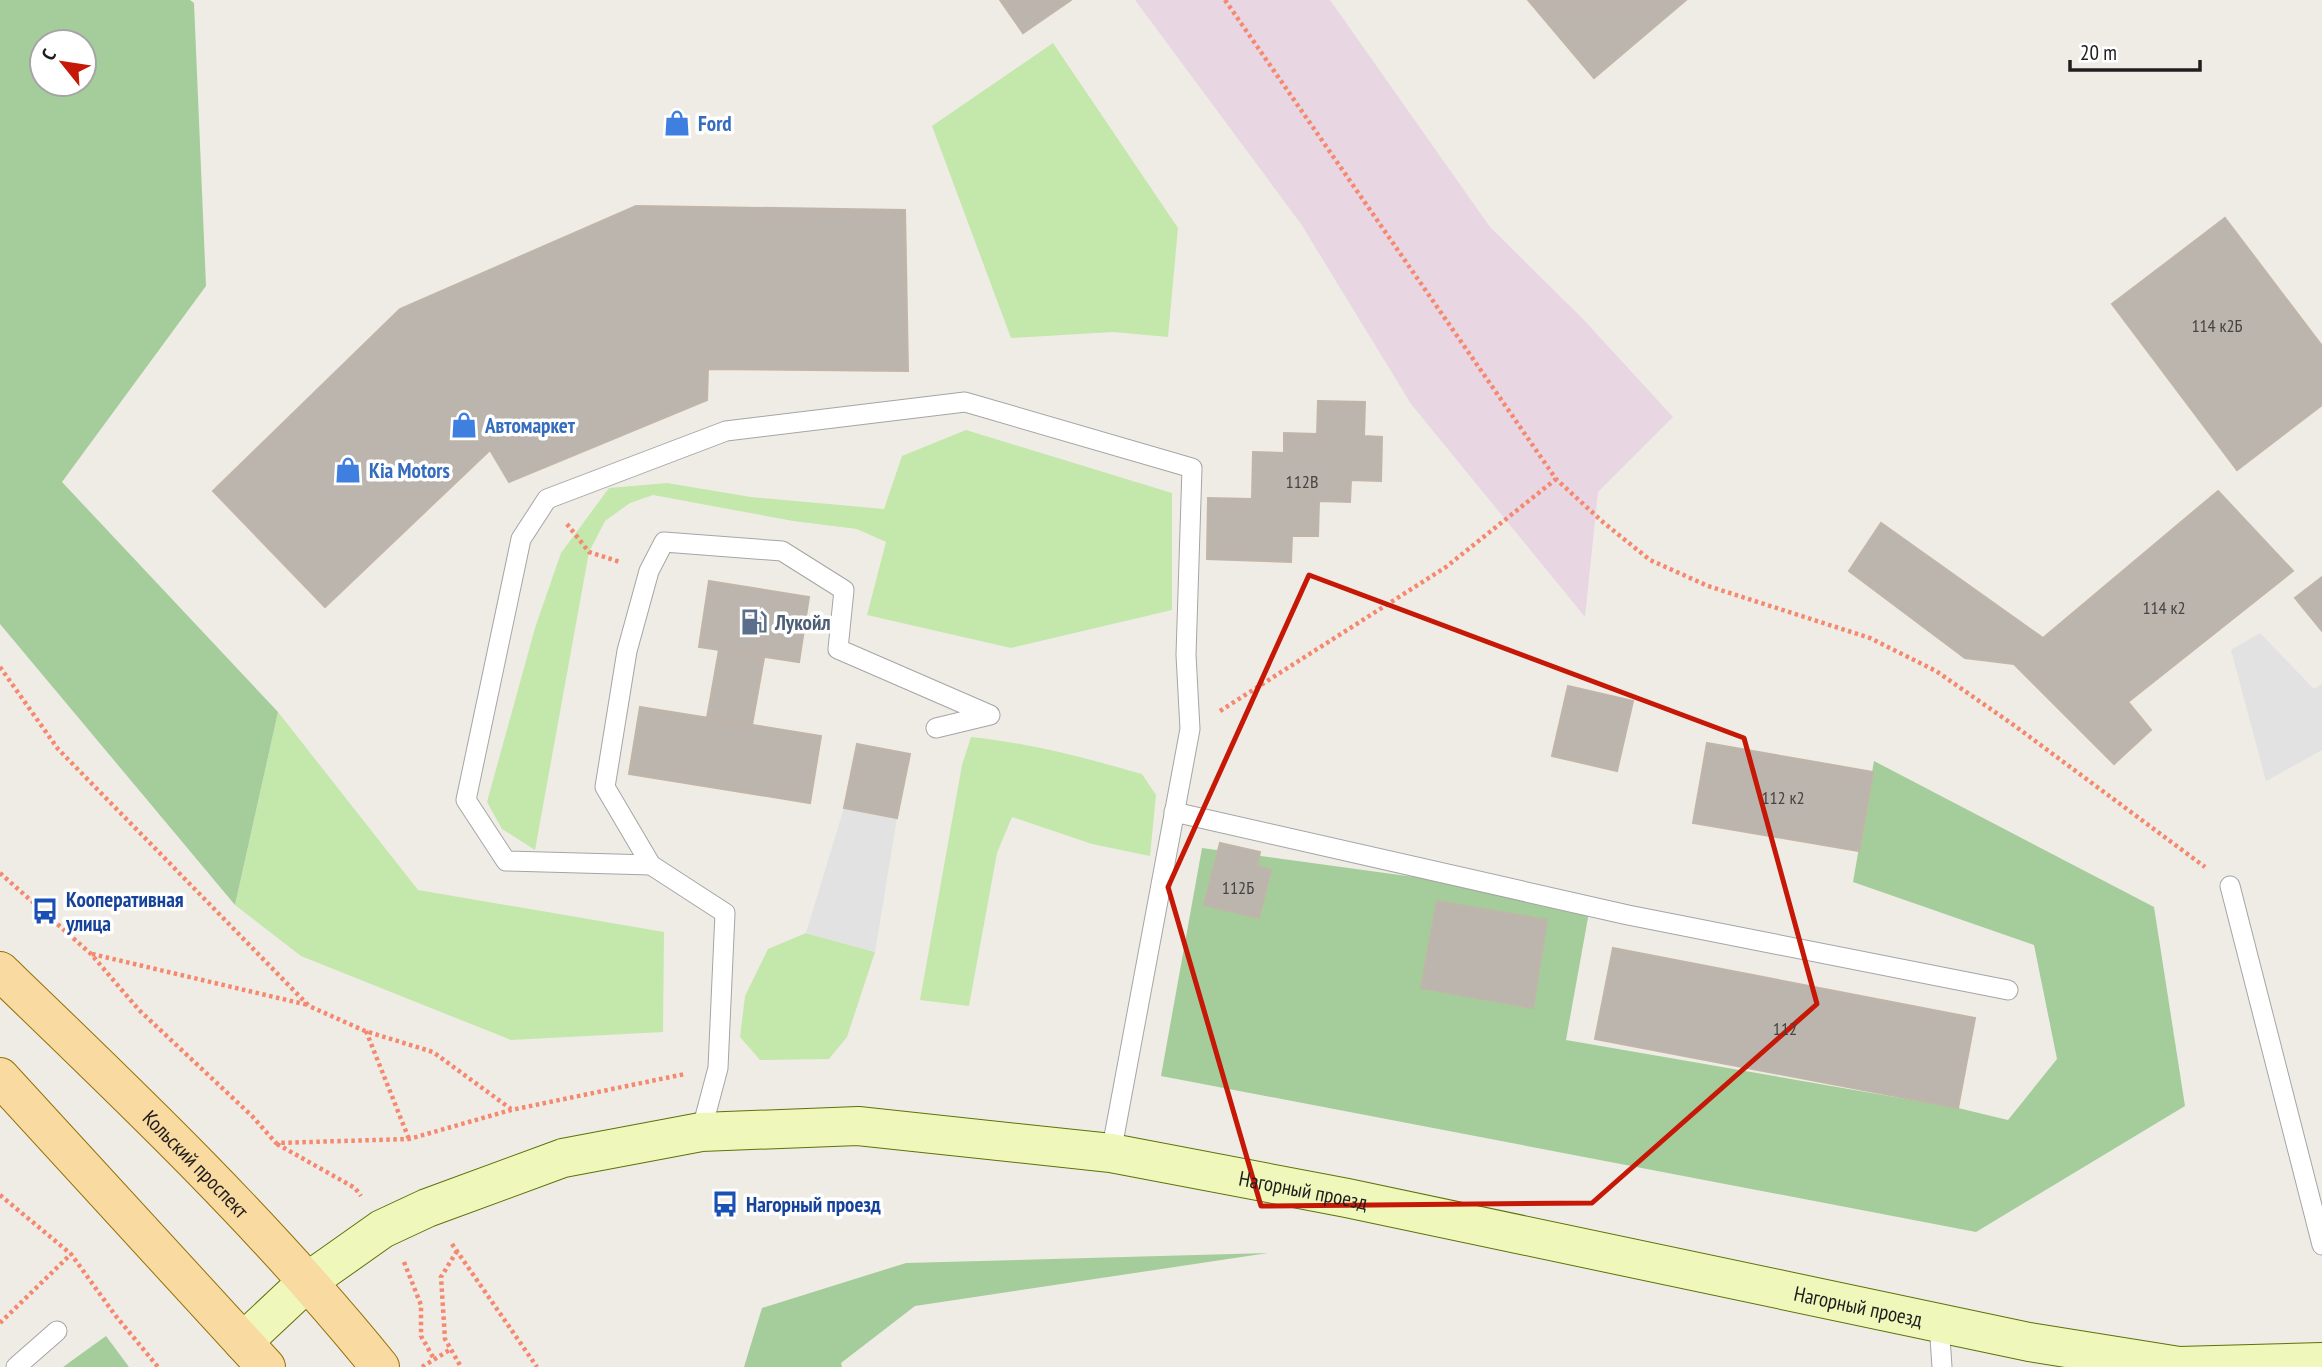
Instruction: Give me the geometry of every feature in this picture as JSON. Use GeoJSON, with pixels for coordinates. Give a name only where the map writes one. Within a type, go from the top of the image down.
{"type":"FeatureCollection","features":[{"type":"Feature","properties":{"kind":"main road","name":"Кольский проспект"},"geometry":{"type":"LineString","coordinates":[[0,971],[131,1097],[307,1282],[380,1367]]}},
{"type":"Feature","properties":{"kind":"main road"},"geometry":{"type":"LineString","coordinates":[[4,1090],[255,1354]]}},
{"type":"Feature","properties":{"kind":"main road","name":"Нагорный проезд"},"geometry":{"type":"LineString","coordinates":[[255,1354],[307,1282],[382,1229],[427,1208],[563,1158],[701,1132],[858,1126],[1111,1153],[1347,1198],[2029,1342],[2179,1366],[2322,1362]]}},
{"type":"Feature","properties":{"kind":"lane"},"geometry":{"type":"LineString","coordinates":[[651,865],[506,861],[466,800],[521,539],[547,499],[726,431],[965,402],[1192,468],[1186,656],[1190,729],[1111,1153]]}},
{"type":"Feature","properties":{"kind":"lane"},"geometry":{"type":"LineString","coordinates":[[701,1132],[718,1068],[725,913],[651,865],[605,787],[627,651],[649,571],[664,542],[782,551],[844,590],[838,649],[990,715],[936,728]]}},
{"type":"Feature","properties":{"kind":"lane"},"geometry":{"type":"LineString","coordinates":[[1174,812],[1628,915],[2008,990]]}},
{"type":"Feature","properties":{"kind":"lane"},"geometry":{"type":"LineString","coordinates":[[2230,886],[2322,1245]]}},
{"type":"Feature","properties":{"kind":"lane"},"geometry":{"type":"LineString","coordinates":[[1939,1323],[1942,1367]]}},
{"type":"Feature","properties":{"kind":"lane"},"geometry":{"type":"LineString","coordinates":[[16,1367],[57,1331]]}},
{"type":"Feature","properties":{"kind":"path"},"geometry":{"type":"LineString","coordinates":[[1225,0],[1556,479],[1604,523],[1650,559],[1707,586],[1870,638],[1936,671],[2015,726],[2230,886]]}},
{"type":"Feature","properties":{"kind":"path"},"geometry":{"type":"LineString","coordinates":[[1190,729],[1284,673],[1446,566],[1556,479]]}},
{"type":"Feature","properties":{"kind":"path"},"geometry":{"type":"LineString","coordinates":[[547,499],[589,552],[649,571]]}},
{"type":"Feature","properties":{"kind":"path"},"geometry":{"type":"LineString","coordinates":[[0,667],[58,748],[309,1006]]}},
{"type":"Feature","properties":{"kind":"path"},"geometry":{"type":"LineString","coordinates":[[0,873],[91,954],[139,1010],[276,1143],[409,1139],[511,1110],[718,1068]]}},
{"type":"Feature","properties":{"kind":"path"},"geometry":{"type":"LineString","coordinates":[[91,954],[309,1006],[365,1031],[433,1052],[511,1110]]}},
{"type":"Feature","properties":{"kind":"path"},"geometry":{"type":"LineString","coordinates":[[365,1031],[409,1139]]}},
{"type":"Feature","properties":{"kind":"path"},"geometry":{"type":"LineString","coordinates":[[0,1195],[71,1254],[115,1315],[158,1367]]}},
{"type":"Feature","properties":{"kind":"path"},"geometry":{"type":"LineString","coordinates":[[427,1208],[537,1367]]}},
{"type":"Feature","properties":{"kind":"path"},"geometry":{"type":"LineString","coordinates":[[457,1251],[441,1277],[445,1339],[461,1367]]}},
{"type":"Feature","properties":{"kind":"path"},"geometry":{"type":"LineString","coordinates":[[0,1323],[71,1254]]}},
{"type":"Feature","properties":{"kind":"path"},"geometry":{"type":"LineString","coordinates":[[422,1367],[451,1349]]}},
{"type":"Feature","properties":{"kind":"highlighted area"},"geometry":{"type":"Polygon","coordinates":[[[1309,575],[1744,738],[1817,1004],[1592,1203],[1261,1206],[1168,887],[1309,575]]]}},
{"type":"Feature","properties":{"kind":"shaded area"},"geometry":{"type":"Polygon","coordinates":[[[1135,0],[1330,0],[1490,227],[1583,319],[1673,417],[1598,492],[1585,617],[1411,404],[1301,224],[1135,0]]]}},
{"type":"Feature","properties":{"kind":"shaded area"},"geometry":{"type":"Polygon","coordinates":[[[2260,633],[2314,689],[2322,684],[2322,750],[2266,781],[2231,650],[2260,633]]]}},
{"type":"Feature","properties":{"kind":"shaded area"},"geometry":{"type":"Polygon","coordinates":[[[844,808],[897,818],[875,952],[806,933],[844,808]]]}},
{"type":"Feature","properties":{"kind":"green space"},"geometry":{"type":"Polygon","coordinates":[[[0,0],[190,0],[194,3],[206,286],[62,482],[278,712],[235,905],[0,624],[0,0]]]}},
{"type":"Feature","properties":{"kind":"green space"},"geometry":{"type":"Polygon","coordinates":[[[1053,43],[1178,228],[1168,337],[1113,332],[1011,338],[932,126],[1053,43]]]}},
{"type":"Feature","properties":{"kind":"green space"},"geometry":{"type":"Polygon","coordinates":[[[966,430],[1172,493],[1172,610],[1011,648],[867,615],[886,542],[857,529],[793,521],[653,495],[630,503],[605,521],[589,552],[535,850],[502,829],[487,802],[535,628],[561,553],[609,488],[667,483],[751,497],[884,509],[902,456],[966,430]]]}},
{"type":"Feature","properties":{"kind":"green space"},"geometry":{"type":"Polygon","coordinates":[[[278,712],[418,890],[664,932],[663,1032],[511,1040],[301,956],[235,905],[278,712]]]}},
{"type":"Feature","properties":{"kind":"green space"},"geometry":{"type":"Polygon","coordinates":[[[971,737],[1057,752],[1142,774],[1156,795],[1150,856],[1092,844],[1012,817],[997,853],[969,1006],[920,1000],[962,765],[971,737]]]}},
{"type":"Feature","properties":{"kind":"green space"},"geometry":{"type":"Polygon","coordinates":[[[1874,761],[2154,907],[2185,1106],[1976,1232],[1161,1076],[1202,848],[1591,901],[1566,1040],[1958,1108],[2008,1120],[2057,1059],[2034,945],[1853,882],[1874,761]]]}},
{"type":"Feature","properties":{"kind":"green space"},"geometry":{"type":"Polygon","coordinates":[[[806,933],[875,952],[847,1037],[829,1059],[760,1060],[740,1037],[745,996],[768,949],[806,933]]]}},
{"type":"Feature","properties":{"kind":"green space"},"geometry":{"type":"Polygon","coordinates":[[[1268,1253],[915,1306],[841,1363],[842,1367],[744,1367],[762,1308],[906,1263],[1268,1253]]]}},
{"type":"Feature","properties":{"kind":"green space"},"geometry":{"type":"Polygon","coordinates":[[[106,1336],[129,1367],[63,1367],[106,1336]]]}},
{"type":"Feature","properties":{"kind":"building"},"geometry":{"type":"Polygon","coordinates":[[[1000,0],[1071,0],[1023,33],[1000,0]]]}},
{"type":"Feature","properties":{"kind":"building"},"geometry":{"type":"Polygon","coordinates":[[[1528,0],[1686,0],[1594,78],[1528,0]]]}},
{"type":"Feature","properties":{"kind":"building","name":"Автомаркет"},"geometry":{"type":"Polygon","coordinates":[[[636,206],[905,210],[908,371],[708,369],[707,400],[509,482],[490,450],[325,607],[213,491],[400,309],[636,206]]]}},
{"type":"Feature","properties":{"kind":"building"},"geometry":{"type":"Polygon","coordinates":[[[2225,218],[2322,346],[2322,405],[2237,470],[2112,304],[2225,218]]]}},
{"type":"Feature","properties":{"kind":"building"},"geometry":{"type":"Polygon","coordinates":[[[1318,401],[1365,402],[1364,436],[1382,437],[1381,481],[1351,480],[1350,502],[1319,501],[1318,536],[1292,536],[1291,562],[1207,559],[1208,498],[1252,499],[1253,452],[1284,453],[1284,433],[1317,434],[1318,401]]]}},
{"type":"Feature","properties":{"kind":"building"},"geometry":{"type":"Polygon","coordinates":[[[2218,491],[2293,571],[2128,702],[2151,730],[2114,764],[2014,664],[1965,658],[1849,571],[1881,523],[2043,638],[2218,491]]]}},
{"type":"Feature","properties":{"kind":"building"},"geometry":{"type":"Polygon","coordinates":[[[2322,577],[2322,631],[2295,598],[2322,577]]]}},
{"type":"Feature","properties":{"kind":"building","name":"Лукойл"},"geometry":{"type":"Polygon","coordinates":[[[709,581],[809,597],[799,662],[699,647],[709,581]]]}},
{"type":"Feature","properties":{"kind":"building"},"geometry":{"type":"Polygon","coordinates":[[[719,650],[764,658],[752,725],[707,718],[719,650]]]}},
{"type":"Feature","properties":{"kind":"building"},"geometry":{"type":"Polygon","coordinates":[[[1568,686],[1633,701],[1617,771],[1552,756],[1568,686]]]}},
{"type":"Feature","properties":{"kind":"building"},"geometry":{"type":"Polygon","coordinates":[[[640,707],[821,736],[810,803],[629,774],[640,707]]]}},
{"type":"Feature","properties":{"kind":"building"},"geometry":{"type":"Polygon","coordinates":[[[1707,743],[1873,772],[1859,851],[1693,823],[1707,743]]]}},
{"type":"Feature","properties":{"kind":"building"},"geometry":{"type":"Polygon","coordinates":[[[857,744],[910,754],[897,818],[844,808],[857,744]]]}},
{"type":"Feature","properties":{"kind":"building"},"geometry":{"type":"Polygon","coordinates":[[[1220,843],[1260,852],[1257,866],[1271,870],[1259,918],[1204,905],[1220,843]]]}},
{"type":"Feature","properties":{"kind":"building"},"geometry":{"type":"Polygon","coordinates":[[[1437,901],[1547,920],[1533,1008],[1421,988],[1437,901]]]}},
{"type":"Feature","properties":{"kind":"building"},"geometry":{"type":"Polygon","coordinates":[[[1613,948],[1975,1018],[1958,1108],[1595,1039],[1613,948]]]}},
{"type":"Feature","properties":{"kind":"place","name":"Ford"},"geometry":{"type":"Point","coordinates":[677,123]}},
{"type":"Feature","properties":{"kind":"place","name":"Автомаркет"},"geometry":{"type":"Point","coordinates":[464,425]}},
{"type":"Feature","properties":{"kind":"place","name":"Kia Motors"},"geometry":{"type":"Point","coordinates":[348,470]}},
{"type":"Feature","properties":{"kind":"place","name":"Лукойл"},"geometry":{"type":"Point","coordinates":[754,622]}},
{"type":"Feature","properties":{"kind":"place","name":"Кооперативная улица"},"geometry":{"type":"Point","coordinates":[45,911]}},
{"type":"Feature","properties":{"kind":"place","name":"Нагорный проезд"},"geometry":{"type":"Point","coordinates":[725,1204]}}]}
